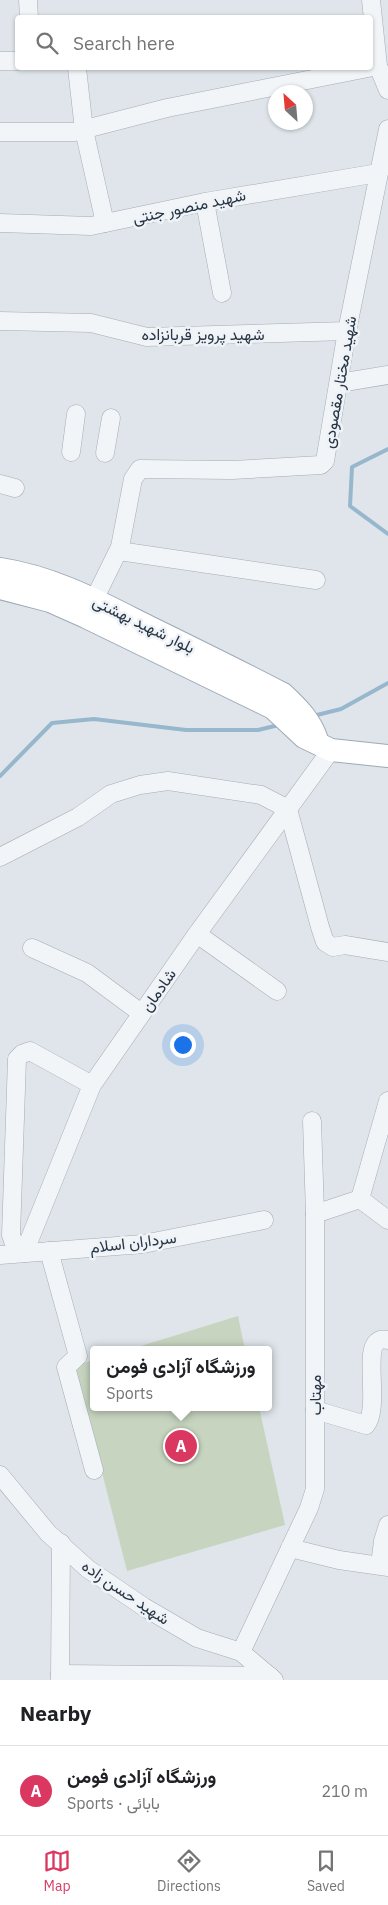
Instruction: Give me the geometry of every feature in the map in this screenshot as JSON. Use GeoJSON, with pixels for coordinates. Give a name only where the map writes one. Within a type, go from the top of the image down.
{"type":"FeatureCollection","features":[{"type":"Feature","properties":{"kind":"main road","name":"بلوار شهید بهشتی"},"geometry":{"type":"LineString","coordinates":[[0,568],[18,571],[57,583],[90,608],[278,701],[317,739]]}},
{"type":"Feature","properties":{"kind":"main road","name":"بلوار شهید بهشتی"},"geometry":{"type":"LineString","coordinates":[[0,588],[50,601],[90,608]]}},
{"type":"Feature","properties":{"kind":"main road"},"geometry":{"type":"LineString","coordinates":[[317,739],[388,756]]}},
{"type":"Feature","properties":{"kind":"street"},"geometry":{"type":"LineString","coordinates":[[28,0],[29,15]]}},
{"type":"Feature","properties":{"kind":"street"},"geometry":{"type":"LineString","coordinates":[[371,0],[373,15]]}},
{"type":"Feature","properties":{"kind":"street"},"geometry":{"type":"LineString","coordinates":[[373,19],[378,66],[388,90]]}},
{"type":"Feature","properties":{"kind":"street"},"geometry":{"type":"LineString","coordinates":[[0,61],[15,61]]}},
{"type":"Feature","properties":{"kind":"street"},"geometry":{"type":"LineString","coordinates":[[373,67],[378,66]]}},
{"type":"Feature","properties":{"kind":"street"},"geometry":{"type":"LineString","coordinates":[[77,70],[84,130],[105,223]]}},
{"type":"Feature","properties":{"kind":"street"},"geometry":{"type":"LineString","coordinates":[[0,132],[74,132],[167,108],[358,70]]}},
{"type":"Feature","properties":{"kind":"street","name":"شهید مختار مقصودی"},"geometry":{"type":"LineString","coordinates":[[90,608],[119,551],[133,479],[140,469],[232,470],[321,465],[325,461],[378,173],[388,130]]}},
{"type":"Feature","properties":{"kind":"street","name":"شهید منصور جنتی"},"geometry":{"type":"LineString","coordinates":[[0,222],[91,226],[205,202],[378,173]]}},
{"type":"Feature","properties":{"kind":"street"},"geometry":{"type":"LineString","coordinates":[[205,202],[222,293]]}},
{"type":"Feature","properties":{"kind":"street","name":"شهید پرویز قربانزاده"},"geometry":{"type":"LineString","coordinates":[[0,321],[90,323],[147,337],[348,331]]}},
{"type":"Feature","properties":{"kind":"street"},"geometry":{"type":"LineString","coordinates":[[339,383],[388,375]]}},
{"type":"Feature","properties":{"kind":"street"},"geometry":{"type":"LineString","coordinates":[[71,452],[76,414]]}},
{"type":"Feature","properties":{"kind":"street"},"geometry":{"type":"LineString","coordinates":[[105,453],[111,418]]}},
{"type":"Feature","properties":{"kind":"street"},"geometry":{"type":"LineString","coordinates":[[119,551],[316,580]]}},
{"type":"Feature","properties":{"kind":"street","name":"شادمان"},"geometry":{"type":"LineString","coordinates":[[24,1253],[92,1085],[141,1012],[288,809],[317,739]]}},
{"type":"Feature","properties":{"kind":"street"},"geometry":{"type":"LineString","coordinates":[[0,857],[78,817],[111,794],[140,785],[168,781],[261,795],[288,809],[325,942],[333,947],[345,945],[388,952]]}},
{"type":"Feature","properties":{"kind":"street"},"geometry":{"type":"LineString","coordinates":[[197,934],[277,991]]}},
{"type":"Feature","properties":{"kind":"street"},"geometry":{"type":"LineString","coordinates":[[32,948],[87,973],[141,1012]]}},
{"type":"Feature","properties":{"kind":"street"},"geometry":{"type":"LineString","coordinates":[[24,1253],[13,1242],[11,1235],[17,1059],[22,1054],[30,1051],[92,1085]]}},
{"type":"Feature","properties":{"kind":"street"},"geometry":{"type":"LineString","coordinates":[[360,1198],[388,1101]]}},
{"type":"Feature","properties":{"kind":"street","name":"مهتاب"},"geometry":{"type":"LineString","coordinates":[[241,1652],[309,1508],[315,1490],[315,1214],[312,1121]]}},
{"type":"Feature","properties":{"kind":"street"},"geometry":{"type":"LineString","coordinates":[[315,1214],[360,1198]]}},
{"type":"Feature","properties":{"kind":"street"},"geometry":{"type":"LineString","coordinates":[[360,1198],[388,1220]]}},
{"type":"Feature","properties":{"kind":"street","name":"سرداران اسلام"},"geometry":{"type":"LineString","coordinates":[[0,1255],[143,1244],[264,1220]]}},
{"type":"Feature","properties":{"kind":"street"},"geometry":{"type":"LineString","coordinates":[[49,1251],[78,1356],[66,1367],[94,1470]]}},
{"type":"Feature","properties":{"kind":"street"},"geometry":{"type":"LineString","coordinates":[[315,1410],[366,1426],[370,1421],[373,1401],[374,1347],[376,1342],[388,1340]]}},
{"type":"Feature","properties":{"kind":"street","name":"شهید حسن زاده"},"geometry":{"type":"LineString","coordinates":[[0,1475],[48,1533],[88,1569],[144,1607],[197,1638],[241,1652],[272,1678]]}},
{"type":"Feature","properties":{"kind":"street"},"geometry":{"type":"LineString","coordinates":[[290,1548],[339,1560],[384,1566],[383,1541],[388,1525]]}},
{"type":"Feature","properties":{"kind":"street"},"geometry":{"type":"LineString","coordinates":[[61,1543],[60,1677],[272,1678]]}},
{"type":"Feature","properties":{"kind":"green space"},"geometry":{"type":"Polygon","coordinates":[[[238,1316],[244,1346],[141,1346],[238,1316]]]}},
{"type":"Feature","properties":{"kind":"green space"},"geometry":{"type":"Polygon","coordinates":[[[90,1361],[90,1411],[260,1411],[285,1525],[127,1571],[75,1366],[90,1361]]]}},
{"type":"Feature","properties":{"kind":"waterway"},"geometry":{"type":"LineString","coordinates":[[388,449],[352,467],[350,506],[388,534]]}},
{"type":"Feature","properties":{"kind":"waterway"},"geometry":{"type":"LineString","coordinates":[[313,716],[341,709],[388,683]]}},
{"type":"Feature","properties":{"kind":"waterway"},"geometry":{"type":"LineString","coordinates":[[0,776],[52,723],[94,719],[186,730],[258,730],[279,725]]}},
{"type":"Feature","properties":{"kind":"place","name":"ورزشگاه آزادی فومن"},"geometry":{"type":"Point","coordinates":[181,1446]}}]}
